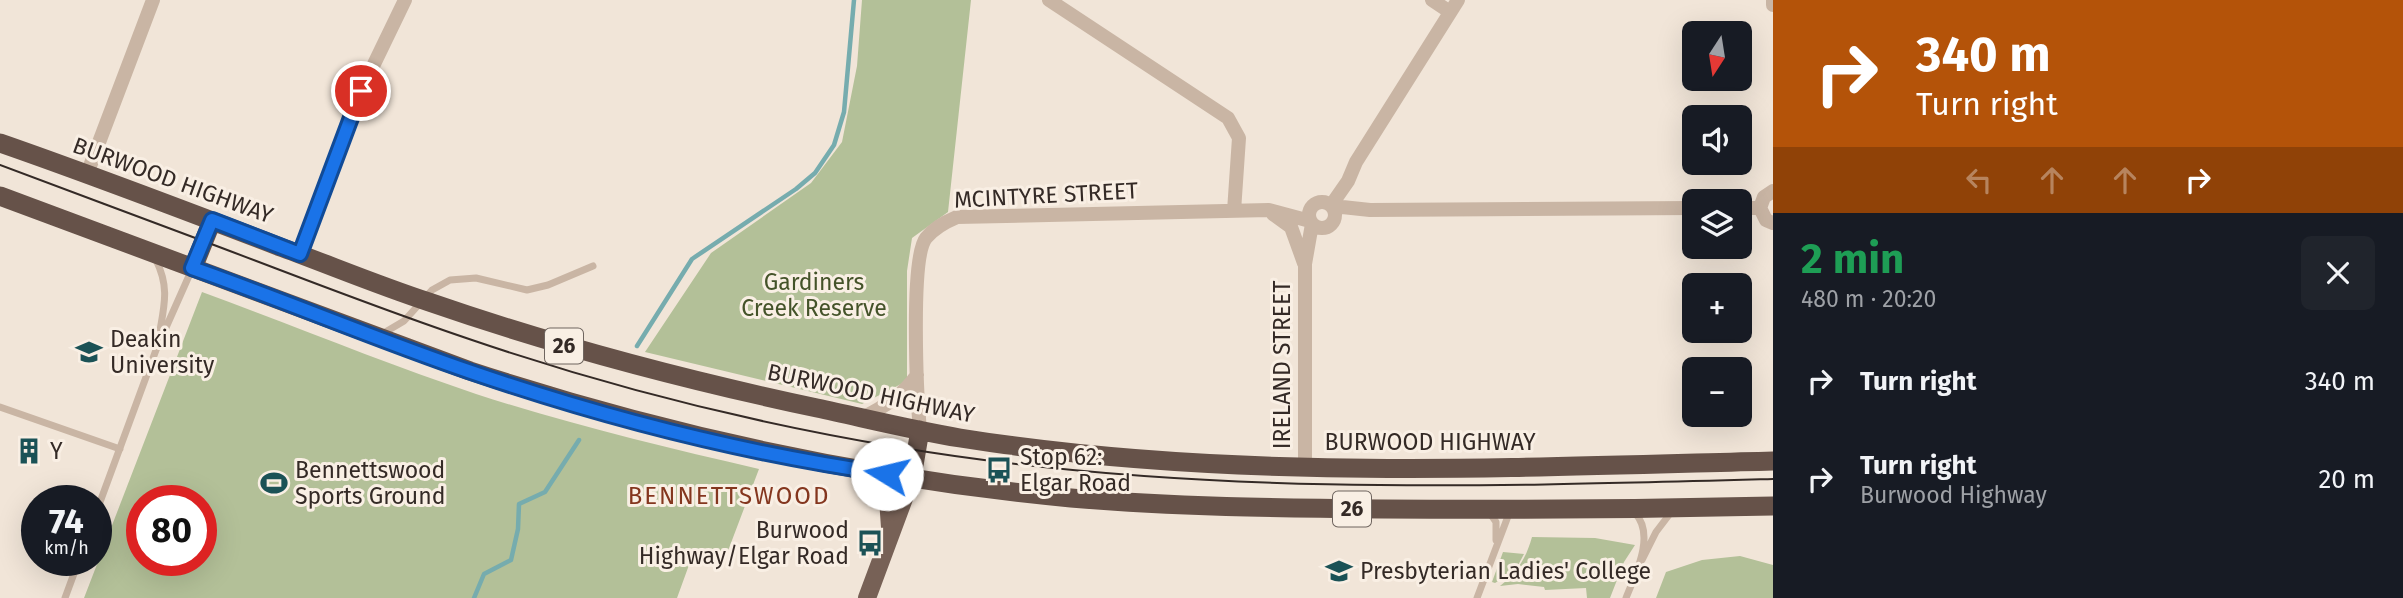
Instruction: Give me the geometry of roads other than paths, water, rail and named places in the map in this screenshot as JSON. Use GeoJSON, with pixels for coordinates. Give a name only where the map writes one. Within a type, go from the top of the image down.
{"type":"FeatureCollection","features":[{"type":"Feature","properties":{"kind":"highway","name":"BURWOOD HIGHWAY"},"geometry":{"type":"LineString","coordinates":[[0,143],[421,300],[521,333],[653,371],[920,430],[1025,447],[1212,464],[1553,467],[1773,461]]}},
{"type":"Feature","properties":{"kind":"highway","name":"26"},"geometry":{"type":"LineString","coordinates":[[0,196],[470,372],[651,425],[785,456],[1051,496],[1139,503],[1279,508],[1484,510],[1773,506]]}},
{"type":"Feature","properties":{"kind":"highway"},"geometry":{"type":"LineString","coordinates":[[192,268],[212,220]]}},
{"type":"Feature","properties":{"kind":"highway"},"geometry":{"type":"LineString","coordinates":[[912,477],[920,430]]}},
{"type":"Feature","properties":{"kind":"main road"},"geometry":{"type":"LineString","coordinates":[[873,471],[888,499],[891,534]]}},
{"type":"Feature","properties":{"kind":"main road"},"geometry":{"type":"LineString","coordinates":[[867,598],[912,477]]}},
{"type":"Feature","properties":{"kind":"street"},"geometry":{"type":"LineString","coordinates":[[86,174],[153,0]]}},
{"type":"Feature","properties":{"kind":"street"},"geometry":{"type":"LineString","coordinates":[[300,254],[361,91],[405,0]]}},
{"type":"Feature","properties":{"kind":"street"},"geometry":{"type":"LineString","coordinates":[[1049,0],[1228,118],[1239,138],[1234,211]]}},
{"type":"Feature","properties":{"kind":"street"},"geometry":{"type":"LineString","coordinates":[[1432,0],[1454,6]]}},
{"type":"Feature","properties":{"kind":"street","name":"IRELAND STREET"},"geometry":{"type":"LineString","coordinates":[[1305,466],[1305,264],[1321,214],[1454,6]]}},
{"type":"Feature","properties":{"kind":"street","name":"IRELAND STREET"},"geometry":{"type":"LineString","coordinates":[[1321,214],[1348,181],[1356,162]]}},
{"type":"Feature","properties":{"kind":"street"},"geometry":{"type":"LineString","coordinates":[[1348,181],[1354,199],[1370,210]]}},
{"type":"Feature","properties":{"kind":"street"},"geometry":{"type":"LineString","coordinates":[[1773,191],[1764,197],[1760,208],[1766,220],[1773,223]]}},
{"type":"Feature","properties":{"kind":"street"},"geometry":{"type":"LineString","coordinates":[[1321,214],[1370,210],[1682,208]]}},
{"type":"Feature","properties":{"kind":"street"},"geometry":{"type":"LineString","coordinates":[[1752,208],[1760,208]]}},
{"type":"Feature","properties":{"kind":"street"},"geometry":{"type":"LineString","coordinates":[[1269,210],[1291,227],[1305,264]]}},
{"type":"Feature","properties":{"kind":"street","name":"MCINTYRE STREET"},"geometry":{"type":"LineString","coordinates":[[920,430],[917,268],[924,239],[942,223],[957,217],[1269,210],[1321,214]]}},
{"type":"Feature","properties":{"kind":"street"},"geometry":{"type":"LineString","coordinates":[[862,418],[891,402],[907,389],[917,375]]}},
{"type":"Feature","properties":{"kind":"lane"},"geometry":{"type":"LineString","coordinates":[[152,253],[164,276],[166,296],[156,350]]}},
{"type":"Feature","properties":{"kind":"lane"},"geometry":{"type":"LineString","coordinates":[[377,337],[404,321],[432,290],[450,280],[476,278],[527,290],[548,285],[593,266]]}},
{"type":"Feature","properties":{"kind":"lane"},"geometry":{"type":"LineString","coordinates":[[106,485],[156,350],[192,268]]}},
{"type":"Feature","properties":{"kind":"lane"},"geometry":{"type":"LineString","coordinates":[[0,407],[120,449]]}},
{"type":"Feature","properties":{"kind":"lane"},"geometry":{"type":"LineString","coordinates":[[1626,598],[1639,563],[1656,532],[1674,508]]}},
{"type":"Feature","properties":{"kind":"lane"},"geometry":{"type":"LineString","coordinates":[[1630,509],[1640,519],[1644,535],[1639,563]]}},
{"type":"Feature","properties":{"kind":"lane"},"geometry":{"type":"LineString","coordinates":[[1484,510],[1494,516],[1496,522],[1494,551]]}},
{"type":"Feature","properties":{"kind":"lane"},"geometry":{"type":"LineString","coordinates":[[1477,598],[1511,510]]}},
{"type":"Feature","properties":{"kind":"lane"},"geometry":{"type":"LineString","coordinates":[[65,598],[73,576]]}},
{"type":"Feature","properties":{"kind":"waterway"},"geometry":{"type":"LineString","coordinates":[[637,346],[692,259],[796,189],[815,173],[834,145],[844,112],[854,0]]}},
{"type":"Feature","properties":{"kind":"waterway"},"geometry":{"type":"LineString","coordinates":[[474,598],[484,574],[511,560],[518,529],[519,504],[545,492],[579,440]]}},
{"type":"Feature","properties":{"kind":"tram line"},"geometry":{"type":"LineString","coordinates":[[0,165],[371,305],[524,357],[682,402],[789,427],[897,447],[1005,463],[1224,481],[1444,485],[1773,479]]}},
{"type":"Feature","properties":{"kind":"place","name":"Deakin University"},"geometry":{"type":"Point","coordinates":[89,352]}},
{"type":"Feature","properties":{"kind":"place","name":"Y"},"geometry":{"type":"Point","coordinates":[29,451]}},
{"type":"Feature","properties":{"kind":"place","name":"Stop 62: Elgar Road"},"geometry":{"type":"Point","coordinates":[999,470]}},
{"type":"Feature","properties":{"kind":"place","name":"Bennettswood Sports Ground"},"geometry":{"type":"Point","coordinates":[274,483]}},
{"type":"Feature","properties":{"kind":"place","name":"Burwood Highway/Elgar Road"},"geometry":{"type":"Point","coordinates":[870,543]}},
{"type":"Feature","properties":{"kind":"place","name":"Presbyterian Ladies' College"},"geometry":{"type":"Point","coordinates":[1339,571]}},
{"type":"Feature","properties":{"kind":"district","name":"BENNETTSWOOD"},"geometry":{"type":"Point","coordinates":[729,496]}},
{"type":"Feature","properties":{"kind":"park label","name":"Gardiners Creek Reserve"},"geometry":{"type":"Point","coordinates":[814,295]}}]}
